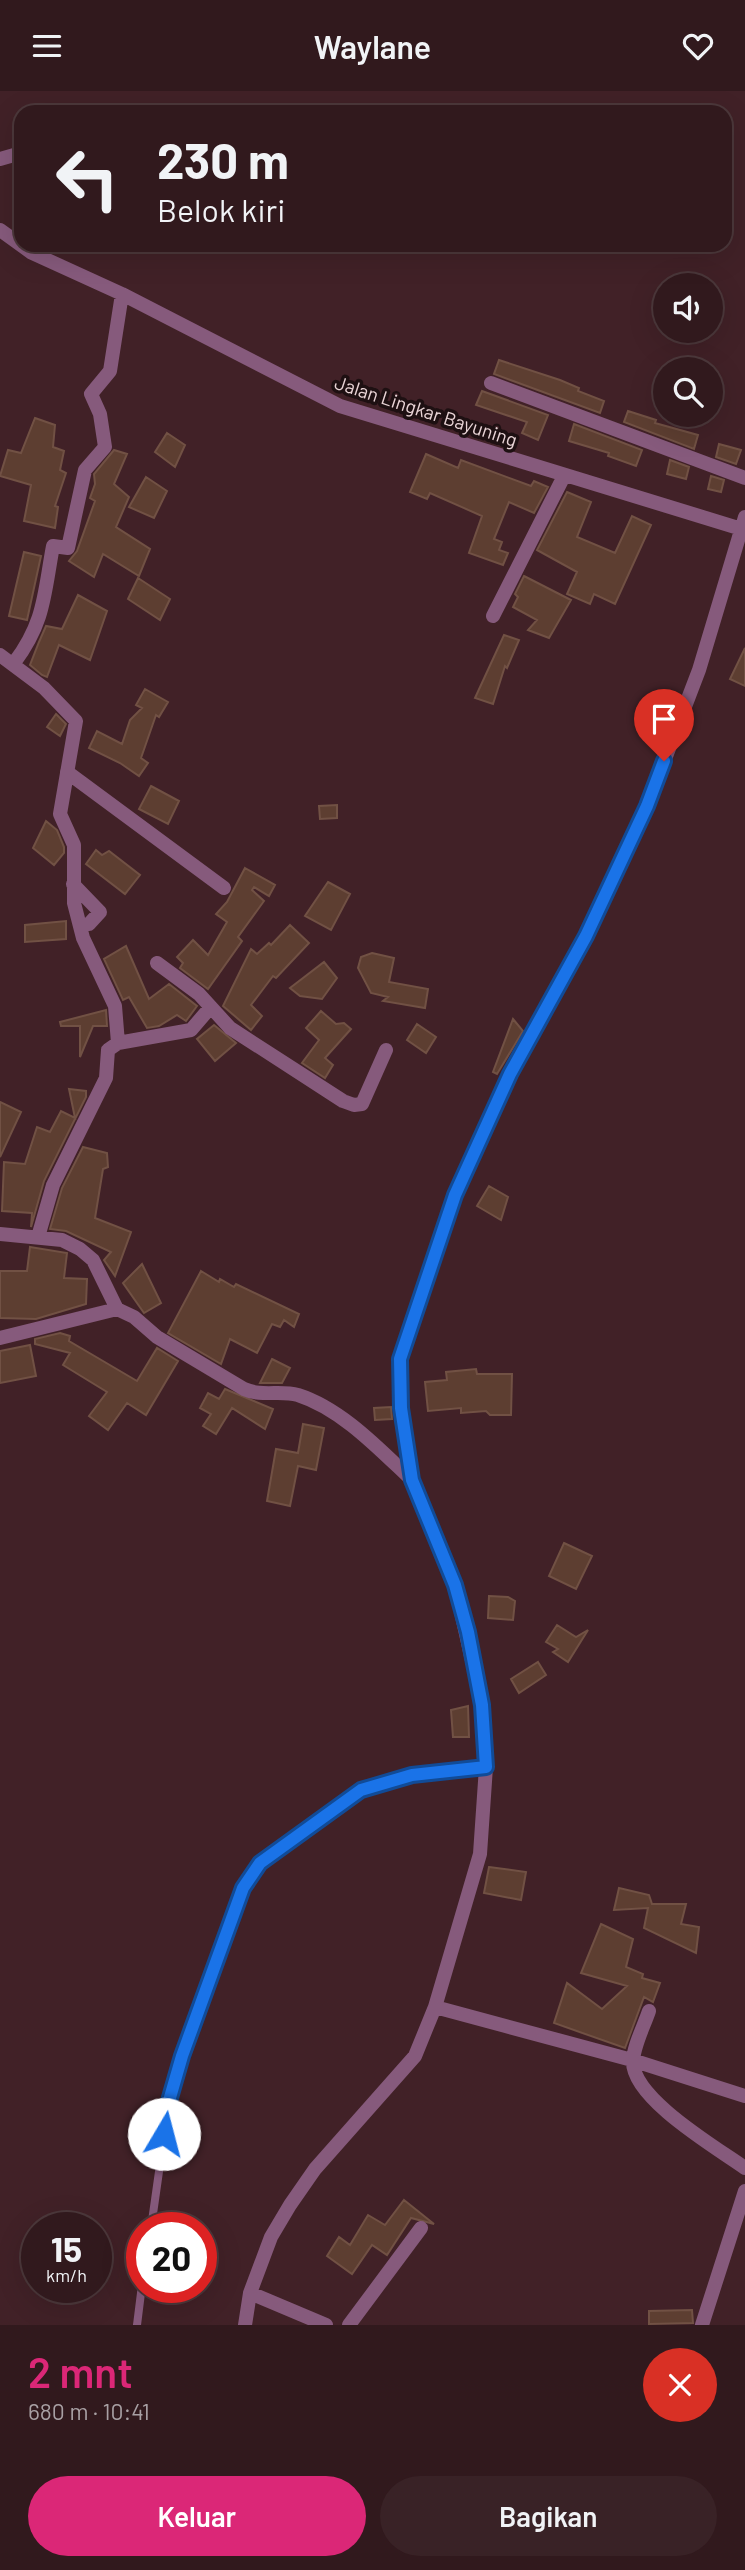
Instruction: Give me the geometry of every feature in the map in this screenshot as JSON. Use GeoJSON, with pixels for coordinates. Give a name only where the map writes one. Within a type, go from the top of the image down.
{"type":"FeatureCollection","features":[{"type":"Feature","properties":{"kind":"street","name":"Jalan Lingkar Bayuning"},"geometry":{"type":"LineString","coordinates":[[31,252],[122,294],[340,406],[565,477],[744,526]]}},
{"type":"Feature","properties":{"kind":"street"},"geometry":{"type":"LineString","coordinates":[[14,663],[33,637],[45,601],[53,546],[68,548],[85,470],[105,447],[100,414],[91,394],[110,371],[122,294]]}},
{"type":"Feature","properties":{"kind":"street"},"geometry":{"type":"LineString","coordinates":[[491,383],[745,478]]}},
{"type":"Feature","properties":{"kind":"street"},"geometry":{"type":"LineString","coordinates":[[493,616],[565,477]]}},
{"type":"Feature","properties":{"kind":"street"},"geometry":{"type":"LineString","coordinates":[[245,2325],[250,2293],[271,2237],[290,2205],[315,2169],[415,2056],[435,2007],[474,1881],[484,1829],[486,1767],[482,1705],[468,1632],[455,1585],[412,1480],[401,1408],[400,1359],[455,1195],[510,1074],[586,936],[647,806],[699,670],[744,526]]}},
{"type":"Feature","properties":{"kind":"street"},"geometry":{"type":"LineString","coordinates":[[0,655],[14,663],[76,722],[60,814],[74,845],[72,884],[83,938],[115,1006],[118,1043]]}},
{"type":"Feature","properties":{"kind":"street"},"geometry":{"type":"LineString","coordinates":[[66,772],[224,888]]}},
{"type":"Feature","properties":{"kind":"street"},"geometry":{"type":"LineString","coordinates":[[72,884],[100,912],[89,924]]}},
{"type":"Feature","properties":{"kind":"street"},"geometry":{"type":"LineString","coordinates":[[157,963],[199,994],[209,1009],[230,1028],[275,1061],[354,1105],[362,1104],[366,1098],[386,1051]]}},
{"type":"Feature","properties":{"kind":"street"},"geometry":{"type":"LineString","coordinates":[[38,1237],[53,1185],[106,1078],[108,1050],[118,1043],[180,1035],[194,1028],[209,1009]]}},
{"type":"Feature","properties":{"kind":"street"},"geometry":{"type":"LineString","coordinates":[[0,1234],[62,1240],[93,1259],[117,1309]]}},
{"type":"Feature","properties":{"kind":"street"},"geometry":{"type":"LineString","coordinates":[[0,1338],[117,1309],[134,1317],[157,1337],[254,1394],[294,1394],[309,1399],[348,1424],[412,1480]]}},
{"type":"Feature","properties":{"kind":"street"},"geometry":{"type":"LineString","coordinates":[[435,2007],[632,2060],[745,2096]]}},
{"type":"Feature","properties":{"kind":"street"},"geometry":{"type":"LineString","coordinates":[[649,2011],[632,2060],[634,2072],[644,2089],[688,2128],[745,2168]]}},
{"type":"Feature","properties":{"kind":"street"},"geometry":{"type":"LineString","coordinates":[[702,2325],[745,2191]]}},
{"type":"Feature","properties":{"kind":"street"},"geometry":{"type":"LineString","coordinates":[[349,2325],[421,2228]]}},
{"type":"Feature","properties":{"kind":"street"},"geometry":{"type":"LineString","coordinates":[[250,2293],[326,2325]]}},
{"type":"Feature","properties":{"kind":"lane"},"geometry":{"type":"LineString","coordinates":[[153,2212],[169,2101],[176,2075],[243,1888],[251,1874],[269,1855],[361,1790],[412,1775],[486,1767]]}},
{"type":"Feature","properties":{"kind":"lane"},"geometry":{"type":"LineString","coordinates":[[137,2325],[140,2303]]}},
{"type":"Feature","properties":{"kind":"building"},"geometry":{"type":"Polygon","coordinates":[[[499,360],[560,380],[579,388],[578,391],[604,401],[600,413],[494,374],[499,360]]]}},
{"type":"Feature","properties":{"kind":"building"},"geometry":{"type":"Polygon","coordinates":[[[482,391],[548,415],[538,440],[522,433],[527,422],[476,405],[482,391]]]}},
{"type":"Feature","properties":{"kind":"building"},"geometry":{"type":"Polygon","coordinates":[[[628,411],[653,419],[653,427],[669,427],[698,435],[694,449],[624,422],[628,411]]]}},
{"type":"Feature","properties":{"kind":"building"},"geometry":{"type":"Polygon","coordinates":[[[35,418],[55,425],[53,447],[64,451],[60,470],[66,473],[55,506],[58,507],[55,528],[24,521],[31,485],[0,476],[8,450],[21,453],[35,418]]]}},
{"type":"Feature","properties":{"kind":"building"},"geometry":{"type":"Polygon","coordinates":[[[574,424],[642,450],[636,466],[608,456],[609,453],[569,441],[574,424]]]}},
{"type":"Feature","properties":{"kind":"building"},"geometry":{"type":"Polygon","coordinates":[[[167,433],[185,445],[175,467],[155,452],[167,433]]]}},
{"type":"Feature","properties":{"kind":"building"},"geometry":{"type":"Polygon","coordinates":[[[719,444],[741,450],[736,464],[716,457],[719,444]]]}},
{"type":"Feature","properties":{"kind":"building"},"geometry":{"type":"Polygon","coordinates":[[[114,450],[127,454],[114,484],[129,497],[116,527],[150,549],[139,576],[103,554],[94,577],[69,561],[77,551],[95,501],[90,498],[95,484],[94,474],[114,450]]]}},
{"type":"Feature","properties":{"kind":"building"},"geometry":{"type":"Polygon","coordinates":[[[426,454],[458,468],[461,460],[531,486],[534,481],[548,487],[534,513],[509,502],[494,539],[502,542],[499,550],[508,553],[503,565],[469,553],[482,516],[430,493],[427,499],[410,492],[426,454]]]}},
{"type":"Feature","properties":{"kind":"building"},"geometry":{"type":"Polygon","coordinates":[[[670,460],[689,467],[686,479],[667,474],[670,460]]]}},
{"type":"Feature","properties":{"kind":"building"},"geometry":{"type":"Polygon","coordinates":[[[711,476],[724,480],[721,492],[708,489],[711,476]]]}},
{"type":"Feature","properties":{"kind":"building"},"geometry":{"type":"Polygon","coordinates":[[[146,477],[167,491],[154,518],[129,507],[146,477]]]}},
{"type":"Feature","properties":{"kind":"building"},"geometry":{"type":"Polygon","coordinates":[[[567,492],[591,502],[577,537],[615,553],[632,516],[651,525],[615,604],[594,594],[590,604],[567,594],[577,572],[537,550],[567,492]]]}},
{"type":"Feature","properties":{"kind":"building"},"geometry":{"type":"Polygon","coordinates":[[[24,552],[41,556],[27,620],[9,616],[24,552]]]}},
{"type":"Feature","properties":{"kind":"building"},"geometry":{"type":"Polygon","coordinates":[[[524,576],[571,600],[549,638],[528,630],[537,620],[513,607],[518,597],[515,594],[524,576]]]}},
{"type":"Feature","properties":{"kind":"building"},"geometry":{"type":"Polygon","coordinates":[[[138,578],[170,599],[160,620],[128,599],[138,578]]]}},
{"type":"Feature","properties":{"kind":"building"},"geometry":{"type":"Polygon","coordinates":[[[78,595],[107,611],[90,660],[59,645],[47,677],[42,675],[30,665],[46,626],[62,629],[78,595]]]}},
{"type":"Feature","properties":{"kind":"building"},"geometry":{"type":"Polygon","coordinates":[[[504,635],[519,640],[507,668],[505,666],[493,704],[475,698],[504,635]]]}},
{"type":"Feature","properties":{"kind":"building"},"geometry":{"type":"Polygon","coordinates":[[[745,648],[745,686],[730,679],[745,648]]]}},
{"type":"Feature","properties":{"kind":"building"},"geometry":{"type":"Polygon","coordinates":[[[145,689],[168,702],[159,717],[156,715],[141,758],[148,763],[139,776],[89,748],[97,731],[122,744],[130,720],[142,708],[136,705],[145,689]]]}},
{"type":"Feature","properties":{"kind":"building"},"geometry":{"type":"Polygon","coordinates":[[[56,714],[66,724],[60,736],[47,727],[56,714]]]}},
{"type":"Feature","properties":{"kind":"building"},"geometry":{"type":"Polygon","coordinates":[[[151,786],[179,801],[168,824],[139,809],[151,786]]]}},
{"type":"Feature","properties":{"kind":"building"},"geometry":{"type":"Polygon","coordinates":[[[337,805],[337,818],[320,819],[319,806],[337,805]]]}},
{"type":"Feature","properties":{"kind":"building"},"geometry":{"type":"Polygon","coordinates":[[[46,821],[57,830],[64,847],[64,853],[54,865],[33,848],[46,821]]]}},
{"type":"Feature","properties":{"kind":"building"},"geometry":{"type":"Polygon","coordinates":[[[96,850],[102,855],[109,851],[140,875],[125,894],[86,864],[96,850]]]}},
{"type":"Feature","properties":{"kind":"building"},"geometry":{"type":"Polygon","coordinates":[[[245,868],[275,885],[269,896],[254,887],[252,890],[264,901],[238,937],[242,941],[208,989],[180,968],[183,963],[177,957],[193,940],[208,955],[227,922],[216,914],[227,902],[245,868]]]}},
{"type":"Feature","properties":{"kind":"building"},"geometry":{"type":"Polygon","coordinates":[[[328,882],[350,894],[331,930],[305,916],[328,882]]]}},
{"type":"Feature","properties":{"kind":"building"},"geometry":{"type":"Polygon","coordinates":[[[66,921],[66,939],[25,942],[25,925],[66,921]]]}},
{"type":"Feature","properties":{"kind":"building"},"geometry":{"type":"Polygon","coordinates":[[[290,925],[309,943],[276,978],[273,976],[251,1005],[262,1016],[251,1030],[223,1006],[251,949],[257,954],[269,943],[271,945],[290,925]]]}},
{"type":"Feature","properties":{"kind":"building"},"geometry":{"type":"Polygon","coordinates":[[[126,946],[149,999],[169,984],[197,1006],[186,1021],[177,1015],[159,1026],[147,1028],[129,997],[123,1000],[104,959],[126,946]]]}},
{"type":"Feature","properties":{"kind":"building"},"geometry":{"type":"Polygon","coordinates":[[[372,953],[394,958],[389,982],[428,989],[425,1008],[383,1001],[388,997],[371,993],[358,968],[361,957],[372,953]]]}},
{"type":"Feature","properties":{"kind":"building"},"geometry":{"type":"Polygon","coordinates":[[[324,962],[337,978],[322,999],[300,996],[290,988],[324,962]]]}},
{"type":"Feature","properties":{"kind":"building"},"geometry":{"type":"Polygon","coordinates":[[[106,1010],[107,1026],[93,1026],[80,1057],[80,1026],[61,1026],[60,1022],[106,1010]]]}},
{"type":"Feature","properties":{"kind":"building"},"geometry":{"type":"Polygon","coordinates":[[[321,1011],[336,1024],[344,1023],[351,1029],[325,1058],[333,1065],[325,1078],[302,1063],[319,1040],[306,1028],[321,1011]]]}},
{"type":"Feature","properties":{"kind":"building"},"geometry":{"type":"Polygon","coordinates":[[[513,1019],[523,1031],[497,1074],[493,1072],[513,1019]]]}},
{"type":"Feature","properties":{"kind":"building"},"geometry":{"type":"Polygon","coordinates":[[[417,1024],[436,1037],[426,1053],[407,1040],[417,1024]]]}},
{"type":"Feature","properties":{"kind":"building"},"geometry":{"type":"Polygon","coordinates":[[[214,1025],[236,1043],[215,1061],[197,1039],[214,1025]]]}},
{"type":"Feature","properties":{"kind":"building"},"geometry":{"type":"Polygon","coordinates":[[[69,1089],[86,1091],[86,1097],[44,1181],[31,1227],[32,1213],[2,1211],[4,1162],[25,1164],[37,1127],[50,1132],[61,1111],[75,1118],[69,1089]]]}},
{"type":"Feature","properties":{"kind":"building"},"geometry":{"type":"Polygon","coordinates":[[[0,1102],[21,1112],[0,1157],[0,1102]]]}},
{"type":"Feature","properties":{"kind":"building"},"geometry":{"type":"Polygon","coordinates":[[[83,1147],[107,1153],[108,1167],[103,1169],[95,1218],[131,1232],[115,1276],[104,1260],[111,1252],[66,1231],[50,1229],[62,1188],[83,1147]]]}},
{"type":"Feature","properties":{"kind":"building"},"geometry":{"type":"Polygon","coordinates":[[[489,1186],[508,1197],[501,1220],[477,1206],[489,1186]]]}},
{"type":"Feature","properties":{"kind":"building"},"geometry":{"type":"Polygon","coordinates":[[[30,1247],[67,1253],[64,1278],[87,1279],[86,1304],[36,1319],[0,1318],[0,1271],[27,1271],[30,1247]]]}},
{"type":"Feature","properties":{"kind":"building"},"geometry":{"type":"Polygon","coordinates":[[[142,1264],[161,1303],[144,1313],[123,1283],[142,1264]]]}},
{"type":"Feature","properties":{"kind":"building"},"geometry":{"type":"Polygon","coordinates":[[[201,1271],[219,1282],[220,1279],[234,1287],[236,1284],[299,1314],[294,1327],[284,1320],[280,1327],[272,1324],[257,1353],[230,1339],[221,1364],[168,1333],[201,1271]]]}},
{"type":"Feature","properties":{"kind":"building"},"geometry":{"type":"Polygon","coordinates":[[[60,1333],[70,1336],[69,1341],[137,1381],[157,1348],[178,1361],[146,1415],[127,1403],[108,1430],[89,1416],[107,1392],[63,1365],[70,1353],[35,1344],[35,1339],[60,1333]]]}},
{"type":"Feature","properties":{"kind":"building"},"geometry":{"type":"Polygon","coordinates":[[[30,1345],[36,1376],[0,1383],[0,1351],[30,1345]]]}},
{"type":"Feature","properties":{"kind":"building"},"geometry":{"type":"Polygon","coordinates":[[[272,1359],[290,1368],[282,1383],[260,1383],[272,1359]]]}},
{"type":"Feature","properties":{"kind":"building"},"geometry":{"type":"Polygon","coordinates":[[[476,1369],[477,1374],[512,1374],[511,1415],[490,1415],[486,1411],[461,1413],[461,1408],[428,1411],[425,1382],[447,1380],[446,1372],[476,1369]]]}},
{"type":"Feature","properties":{"kind":"building"},"geometry":{"type":"Polygon","coordinates":[[[225,1389],[273,1409],[265,1429],[232,1408],[216,1434],[203,1426],[211,1414],[200,1408],[208,1393],[219,1399],[225,1389]]]}},
{"type":"Feature","properties":{"kind":"building"},"geometry":{"type":"Polygon","coordinates":[[[391,1407],[392,1419],[375,1420],[374,1408],[391,1407]]]}},
{"type":"Feature","properties":{"kind":"building"},"geometry":{"type":"Polygon","coordinates":[[[303,1424],[324,1428],[316,1470],[298,1466],[290,1506],[267,1501],[276,1449],[298,1453],[303,1424]]]}},
{"type":"Feature","properties":{"kind":"building"},"geometry":{"type":"Polygon","coordinates":[[[564,1543],[592,1556],[576,1589],[549,1576],[564,1543]]]}},
{"type":"Feature","properties":{"kind":"building"},"geometry":{"type":"Polygon","coordinates":[[[489,1596],[508,1597],[515,1601],[513,1620],[488,1618],[489,1596]]]}},
{"type":"Feature","properties":{"kind":"building"},"geometry":{"type":"Polygon","coordinates":[[[557,1625],[576,1637],[588,1630],[568,1662],[553,1652],[558,1649],[546,1642],[557,1625]]]}},
{"type":"Feature","properties":{"kind":"building"},"geometry":{"type":"Polygon","coordinates":[[[538,1662],[546,1675],[519,1693],[511,1679],[538,1662]]]}},
{"type":"Feature","properties":{"kind":"building"},"geometry":{"type":"Polygon","coordinates":[[[468,1706],[469,1737],[453,1737],[451,1710],[468,1706]]]}},
{"type":"Feature","properties":{"kind":"building"},"geometry":{"type":"Polygon","coordinates":[[[489,1867],[526,1872],[521,1900],[484,1893],[489,1867]]]}},
{"type":"Feature","properties":{"kind":"building"},"geometry":{"type":"Polygon","coordinates":[[[619,1888],[649,1895],[652,1904],[686,1904],[681,1924],[699,1927],[696,1953],[644,1928],[648,1908],[614,1910],[619,1888]]]}},
{"type":"Feature","properties":{"kind":"building"},"geometry":{"type":"Polygon","coordinates":[[[601,1924],[633,1939],[626,1967],[643,1974],[642,1978],[660,1983],[653,2002],[644,1997],[625,2048],[554,2023],[567,1983],[602,2009],[627,1986],[581,1973],[601,1924]]]}},
{"type":"Feature","properties":{"kind":"building"},"geometry":{"type":"Polygon","coordinates":[[[404,2200],[434,2224],[411,2218],[387,2255],[372,2245],[352,2274],[327,2256],[339,2237],[350,2245],[368,2215],[385,2225],[404,2200]]]}},
{"type":"Feature","properties":{"kind":"building"},"geometry":{"type":"Polygon","coordinates":[[[692,2310],[693,2323],[649,2324],[649,2311],[692,2310]]]}},
{"type":"Feature","properties":{"kind":"route"},"geometry":{"type":"LineString","coordinates":[[164,2134],[169,2101],[182,2056],[222,1954],[243,1888],[260,1863],[361,1790],[389,1779],[486,1767],[482,1705],[468,1632],[455,1585],[412,1480],[401,1408],[400,1359],[455,1195],[510,1074],[586,936],[647,806],[664,761]]}}]}
